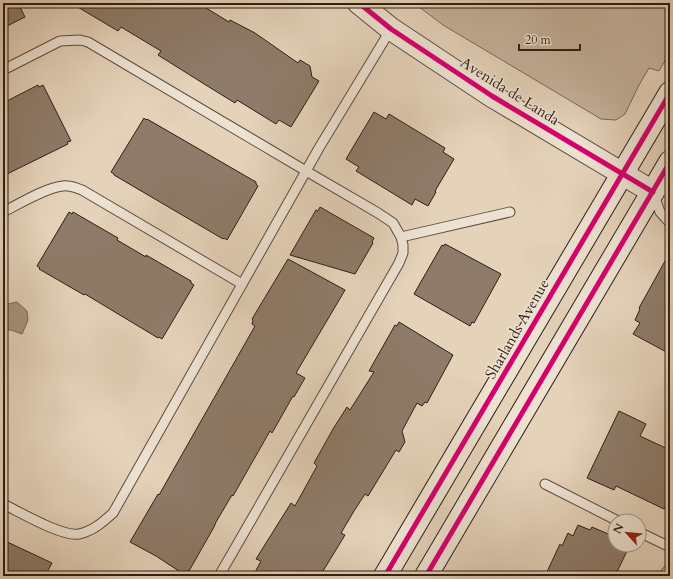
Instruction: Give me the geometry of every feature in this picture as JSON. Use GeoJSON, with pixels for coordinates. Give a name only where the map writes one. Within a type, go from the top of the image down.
{"type":"FeatureCollection","features":[{"type":"Feature","properties":{"kind":"main road","name":"Avenida de Landa"},"geometry":{"type":"LineString","coordinates":[[360,3],[391,29],[492,96],[622,175],[661,191]]}},
{"type":"Feature","properties":{"kind":"main road","name":"Sharlands Avenue"},"geometry":{"type":"LineString","coordinates":[[385,576],[670,93]]}},
{"type":"Feature","properties":{"kind":"main road"},"geometry":{"type":"LineString","coordinates":[[426,576],[661,191],[670,162]]}},
{"type":"Feature","properties":{"kind":"lane"},"geometry":{"type":"LineString","coordinates":[[3,504],[60,532],[78,534],[96,527],[113,513],[306,171],[391,29]]}},
{"type":"Feature","properties":{"kind":"lane"},"geometry":{"type":"LineString","coordinates":[[3,70],[60,41],[80,40],[88,42],[378,213],[393,223],[401,237],[403,253],[399,263],[219,576]]}},
{"type":"Feature","properties":{"kind":"lane"},"geometry":{"type":"LineString","coordinates":[[3,212],[50,189],[63,186],[74,187],[82,190],[242,284]]}},
{"type":"Feature","properties":{"kind":"lane"},"geometry":{"type":"LineString","coordinates":[[661,191],[660,212],[670,223]]}},
{"type":"Feature","properties":{"kind":"lane"},"geometry":{"type":"LineString","coordinates":[[401,237],[510,212]]}},
{"type":"Feature","properties":{"kind":"lane"},"geometry":{"type":"LineString","coordinates":[[545,484],[607,515]]}},
{"type":"Feature","properties":{"kind":"lane"},"geometry":{"type":"LineString","coordinates":[[647,536],[670,547]]}},
{"type":"Feature","properties":{"kind":"shaded area"},"geometry":{"type":"Polygon","coordinates":[[[414,3],[670,3],[670,52],[659,71],[649,68],[625,114],[616,120],[601,119],[443,25],[414,3]]]}},
{"type":"Feature","properties":{"kind":"shaded area"},"geometry":{"type":"Polygon","coordinates":[[[17,302],[27,311],[28,320],[22,334],[11,330],[3,330],[3,305],[17,302]]]}},
{"type":"Feature","properties":{"kind":"building"},"geometry":{"type":"Polygon","coordinates":[[[3,3],[18,3],[25,17],[3,28],[3,3]]]}},
{"type":"Feature","properties":{"kind":"building"},"geometry":{"type":"Polygon","coordinates":[[[71,3],[198,3],[229,22],[230,20],[255,33],[298,63],[300,60],[310,66],[312,77],[319,81],[291,127],[279,120],[276,124],[237,100],[235,103],[209,87],[158,55],[161,51],[121,27],[118,31],[71,3]]]}},
{"type":"Feature","properties":{"kind":"building"},"geometry":{"type":"Polygon","coordinates":[[[38,85],[39,87],[43,85],[71,141],[67,142],[68,144],[3,176],[3,103],[38,85]]]}},
{"type":"Feature","properties":{"kind":"building"},"geometry":{"type":"Polygon","coordinates":[[[374,112],[386,119],[389,114],[445,148],[443,152],[454,159],[428,206],[415,199],[412,205],[356,171],[359,167],[346,159],[374,112]]]}},
{"type":"Feature","properties":{"kind":"building"},"geometry":{"type":"Polygon","coordinates":[[[144,118],[256,182],[258,186],[227,240],[111,172],[144,118]]]}},
{"type":"Feature","properties":{"kind":"building"},"geometry":{"type":"Polygon","coordinates":[[[320,207],[374,238],[373,243],[355,274],[290,255],[316,210],[318,211],[320,207]]]}},
{"type":"Feature","properties":{"kind":"building"},"geometry":{"type":"Polygon","coordinates":[[[69,212],[72,214],[73,212],[118,238],[117,240],[191,281],[194,285],[162,339],[39,269],[40,268],[37,266],[69,212]]]}},
{"type":"Feature","properties":{"kind":"building"},"geometry":{"type":"Polygon","coordinates":[[[445,244],[501,274],[474,323],[472,322],[470,326],[414,294],[442,245],[444,246],[445,244]]]}},
{"type":"Feature","properties":{"kind":"building"},"geometry":{"type":"Polygon","coordinates":[[[670,252],[670,354],[633,334],[640,323],[635,320],[640,309],[639,308],[670,252]]]}},
{"type":"Feature","properties":{"kind":"building"},"geometry":{"type":"Polygon","coordinates":[[[288,259],[345,290],[296,373],[305,378],[272,433],[270,431],[189,571],[187,571],[185,575],[156,556],[130,542],[158,494],[159,495],[255,326],[252,324],[252,319],[288,259]]]}},
{"type":"Feature","properties":{"kind":"building"},"geometry":{"type":"Polygon","coordinates":[[[399,322],[453,355],[427,403],[425,402],[422,406],[417,403],[402,431],[405,442],[399,452],[396,450],[368,496],[365,494],[354,511],[341,533],[345,535],[320,576],[253,576],[261,561],[256,559],[291,503],[295,506],[317,466],[314,463],[333,429],[347,407],[350,410],[374,372],[369,371],[395,325],[397,326],[399,322]]]}},
{"type":"Feature","properties":{"kind":"building"},"geometry":{"type":"Polygon","coordinates":[[[619,411],[646,424],[640,436],[670,450],[670,496],[664,509],[616,486],[614,490],[587,478],[619,411]]]}},
{"type":"Feature","properties":{"kind":"building"},"geometry":{"type":"Polygon","coordinates":[[[578,525],[590,530],[592,527],[607,534],[607,553],[626,553],[615,576],[545,576],[560,544],[562,546],[568,533],[573,536],[578,525]]]}},
{"type":"Feature","properties":{"kind":"building"},"geometry":{"type":"Polygon","coordinates":[[[3,540],[52,563],[45,576],[3,576],[3,540]]]}},
{"type":"Feature","properties":{"kind":"cycle path"},"geometry":{"type":"LineString","coordinates":[[359,3],[391,29],[492,96],[653,192]]}},
{"type":"Feature","properties":{"kind":"cycle path"},"geometry":{"type":"LineString","coordinates":[[385,576],[670,93]]}},
{"type":"Feature","properties":{"kind":"cycle path"},"geometry":{"type":"LineString","coordinates":[[426,576],[670,162]]}}]}
